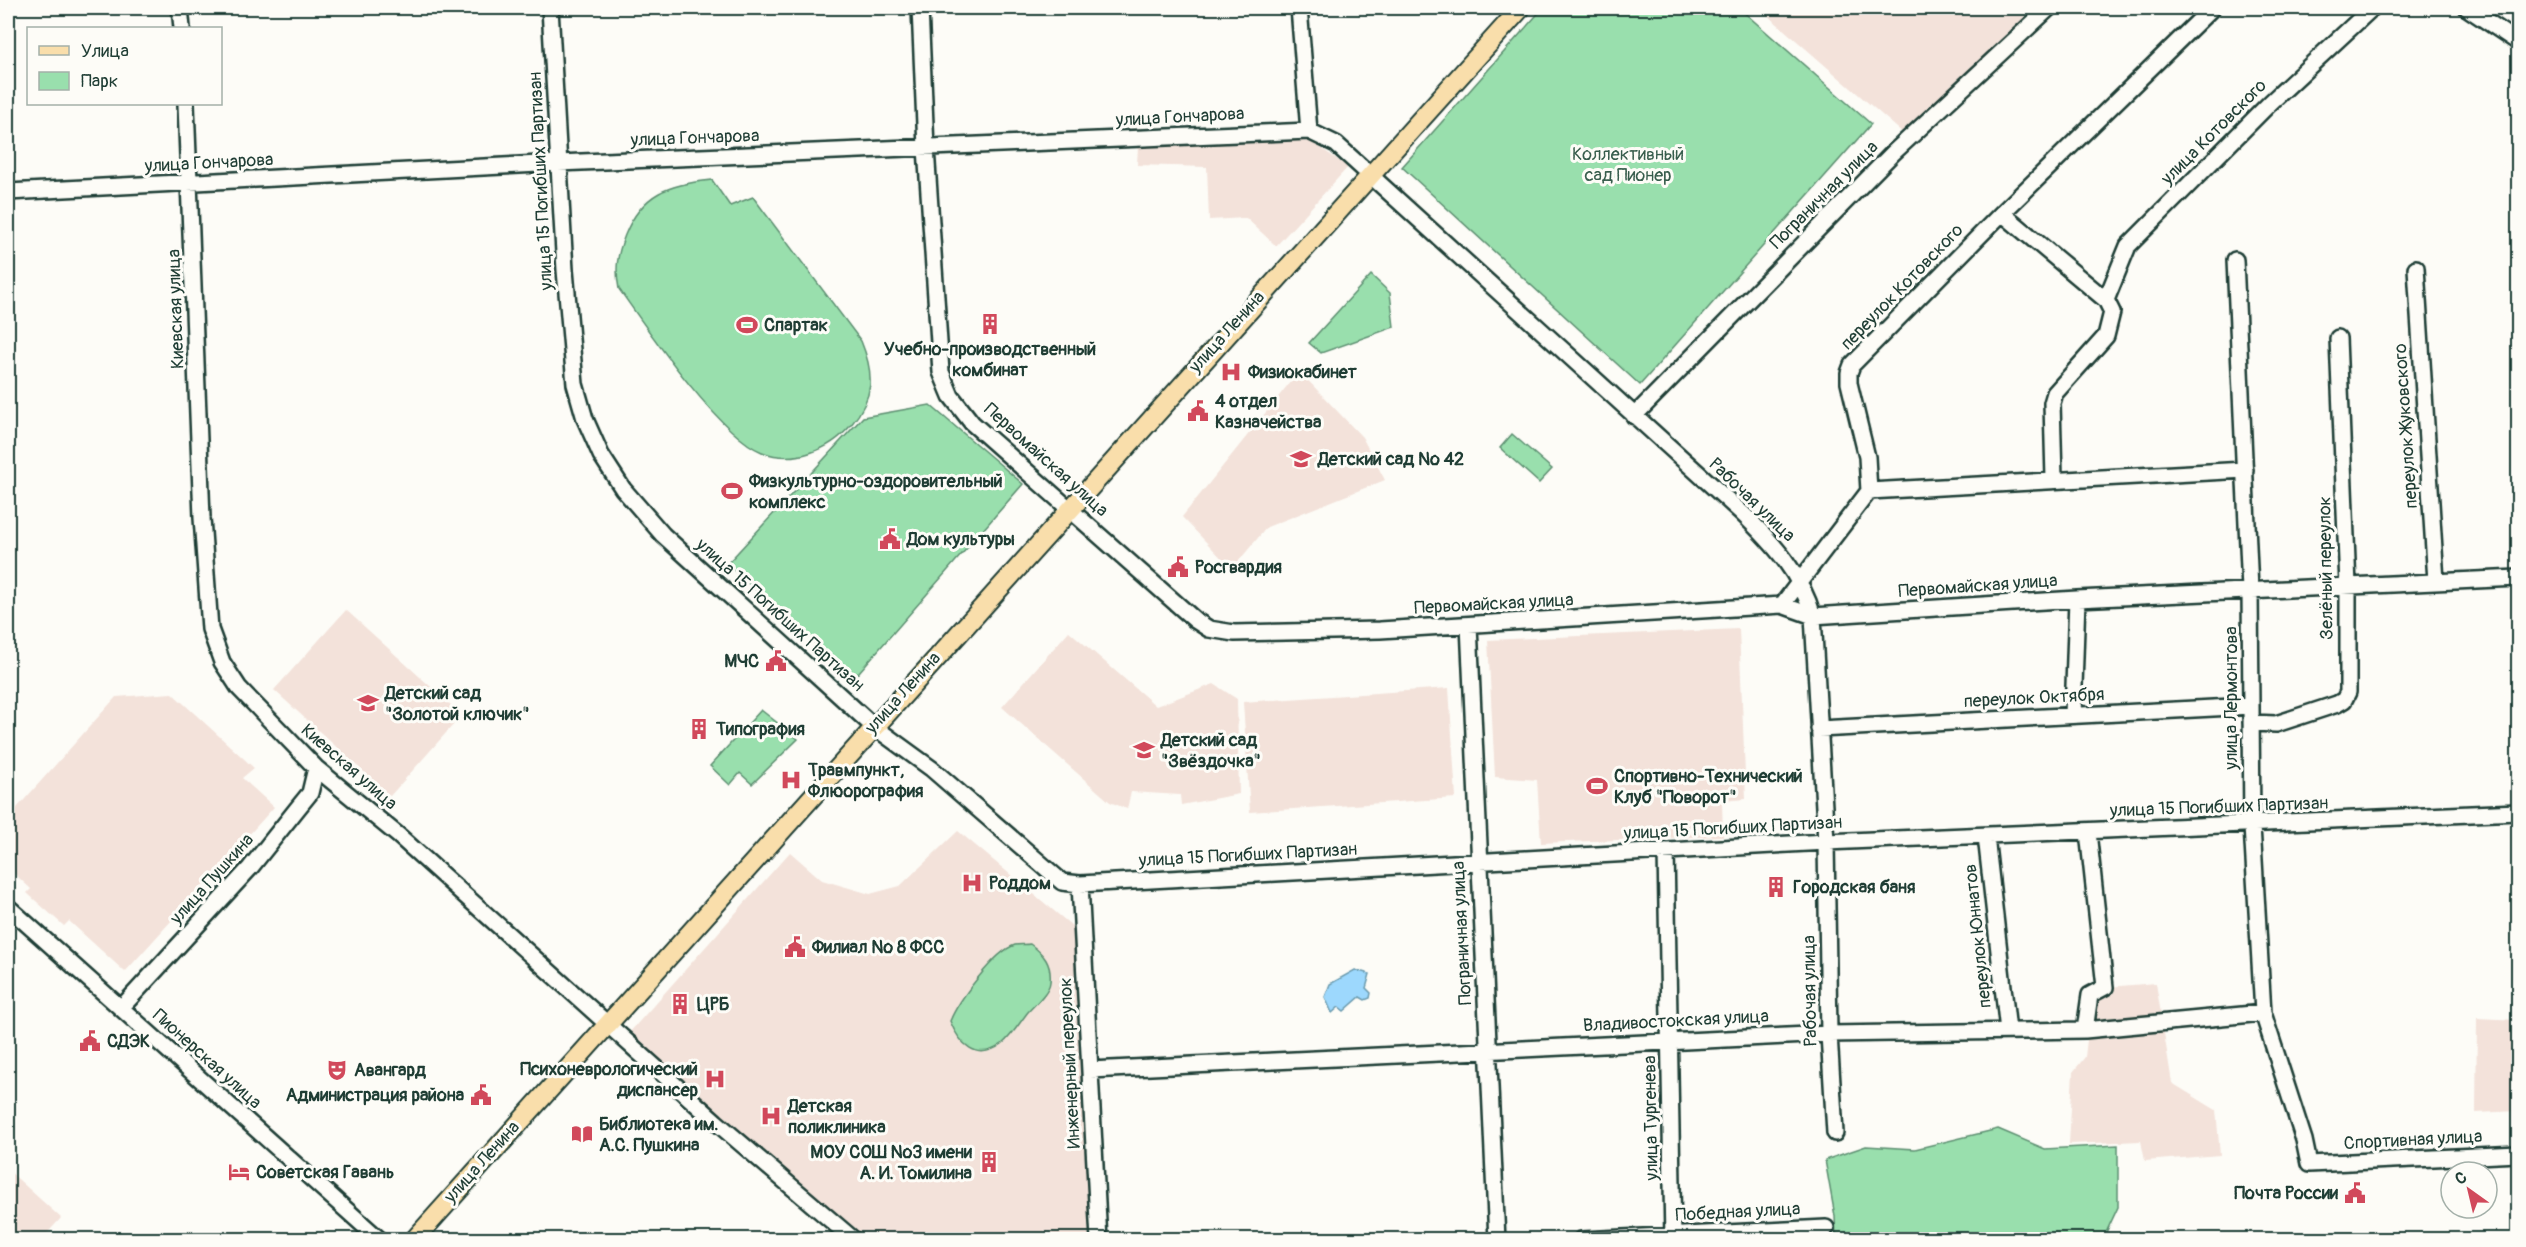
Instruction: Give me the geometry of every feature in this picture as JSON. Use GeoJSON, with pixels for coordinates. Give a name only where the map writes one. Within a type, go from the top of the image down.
{"type":"FeatureCollection","features":[{"type":"Feature","properties":{"kind":"main road","name":"улица Ленина"},"geometry":{"type":"LineString","coordinates":[[414,1239],[1368,175],[1521,8]]}},
{"type":"Feature","properties":{"kind":"street"},"geometry":{"type":"LineString","coordinates":[[180,8],[182,27]]}},
{"type":"Feature","properties":{"kind":"street","name":"улица 15 Погибших Партизан"},"geometry":{"type":"LineString","coordinates":[[550,8],[558,163],[575,384],[585,419],[601,455],[623,489],[663,535],[873,726],[932,769],[1062,882],[1080,884],[1826,842],[2252,826],[2518,812]]}},
{"type":"Feature","properties":{"kind":"street","name":"Первомайская улица"},"geometry":{"type":"LineString","coordinates":[[920,8],[926,148],[941,372],[951,396],[972,423],[1195,620],[1209,629],[1245,633],[1469,625],[1782,605],[1813,616],[2077,599],[2518,578]]}},
{"type":"Feature","properties":{"kind":"street"},"geometry":{"type":"LineString","coordinates":[[1299,8],[1309,131]]}},
{"type":"Feature","properties":{"kind":"street","name":"Пограничная улица"},"geometry":{"type":"LineString","coordinates":[[1634,416],[1893,153],[2049,8]]}},
{"type":"Feature","properties":{"kind":"street","name":"переулок Котовского"},"geometry":{"type":"LineString","coordinates":[[1869,491],[1867,457],[1849,373],[1852,365],[2002,213],[2212,8]]}},
{"type":"Feature","properties":{"kind":"street","name":"улица Котовского"},"geometry":{"type":"LineString","coordinates":[[2106,300],[2128,246],[2270,104],[2372,8]]}},
{"type":"Feature","properties":{"kind":"street"},"geometry":{"type":"LineString","coordinates":[[2467,8],[2518,42]]}},
{"type":"Feature","properties":{"kind":"street","name":"Киевская улица"},"geometry":{"type":"LineString","coordinates":[[186,105],[202,518],[210,629],[222,662],[239,688],[316,768],[399,836],[716,1122],[854,1239]]}},
{"type":"Feature","properties":{"kind":"street","name":"улица Гончарова"},"geometry":{"type":"LineString","coordinates":[[8,192],[558,163],[1309,131],[1336,144],[1368,175]]}},
{"type":"Feature","properties":{"kind":"street","name":"Рабочая улица"},"geometry":{"type":"LineString","coordinates":[[1368,175],[1780,551],[1801,582],[1813,616],[1826,842],[1829,1034],[1835,1133]]}},
{"type":"Feature","properties":{"kind":"street"},"geometry":{"type":"LineString","coordinates":[[2002,213],[2106,300],[2112,312],[2112,321],[2106,336],[2062,384],[2052,403],[2054,479]]}},
{"type":"Feature","properties":{"kind":"street","name":"улица Лермонтова"},"geometry":{"type":"LineString","coordinates":[[2235,260],[2250,590],[2252,826],[2263,1013],[2304,1140],[2308,1164]]}},
{"type":"Feature","properties":{"kind":"street","name":"переулок Жуковского"},"geometry":{"type":"LineString","coordinates":[[2416,268],[2436,581]]}},
{"type":"Feature","properties":{"kind":"street","name":"Зелёный переулок"},"geometry":{"type":"LineString","coordinates":[[2251,723],[2283,722],[2344,700],[2348,692],[2348,586],[2338,338]]}},
{"type":"Feature","properties":{"kind":"street"},"geometry":{"type":"LineString","coordinates":[[1782,605],[1869,491],[2245,470]]}},
{"type":"Feature","properties":{"kind":"street"},"geometry":{"type":"LineString","coordinates":[[2073,715],[2077,599]]}},
{"type":"Feature","properties":{"kind":"street","name":"Пограничная улица"},"geometry":{"type":"LineString","coordinates":[[1469,625],[1478,862],[1497,1239]]}},
{"type":"Feature","properties":{"kind":"street","name":"переулок Октября"},"geometry":{"type":"LineString","coordinates":[[1819,729],[2251,706]]}},
{"type":"Feature","properties":{"kind":"street","name":"улица Пушкина"},"geometry":{"type":"LineString","coordinates":[[121,1008],[250,868],[310,793],[316,768]]}},
{"type":"Feature","properties":{"kind":"street"},"geometry":{"type":"LineString","coordinates":[[2085,1030],[2090,995],[2105,987],[2088,832]]}},
{"type":"Feature","properties":{"kind":"street","name":"переулок Юннатов"},"geometry":{"type":"LineString","coordinates":[[1986,836],[2008,1031]]}},
{"type":"Feature","properties":{"kind":"street","name":"улица Тургенева"},"geometry":{"type":"LineString","coordinates":[[1665,851],[1673,1237]]}},
{"type":"Feature","properties":{"kind":"street","name":"Инженерный переулок"},"geometry":{"type":"LineString","coordinates":[[1080,884],[1099,1239]]}},
{"type":"Feature","properties":{"kind":"street","name":"Пионерская улица"},"geometry":{"type":"LineString","coordinates":[[8,907],[380,1239]]}},
{"type":"Feature","properties":{"kind":"street","name":"Владивостокская улица"},"geometry":{"type":"LineString","coordinates":[[1090,1070],[1669,1040],[1829,1034],[2085,1030],[2263,1013]]}},
{"type":"Feature","properties":{"kind":"street","name":"Спортивная улица"},"geometry":{"type":"LineString","coordinates":[[2308,1164],[2518,1154]]}},
{"type":"Feature","properties":{"kind":"street","name":"Победная улица"},"geometry":{"type":"LineString","coordinates":[[1581,1239],[1673,1237],[1826,1228]]}},
{"type":"Feature","properties":{"kind":"shaded area"},"geometry":{"type":"Polygon","coordinates":[[[1759,8],[2035,8],[1904,134],[1759,8]]]}},
{"type":"Feature","properties":{"kind":"shaded area"},"geometry":{"type":"Polygon","coordinates":[[[1305,137],[1348,167],[1276,246],[1246,218],[1209,220],[1207,167],[1137,165],[1138,146],[1305,137]]]}},
{"type":"Feature","properties":{"kind":"shaded area","name":"Детский сад № 42"},"geometry":{"type":"Polygon","coordinates":[[[1299,371],[1362,437],[1385,480],[1267,527],[1232,569],[1182,517],[1299,371]]]}},
{"type":"Feature","properties":{"kind":"shaded area","name":"Детский сад \"Золотой ключик\""},"geometry":{"type":"Polygon","coordinates":[[[346,610],[462,715],[390,796],[274,690],[346,610]]]}},
{"type":"Feature","properties":{"kind":"shaded area"},"geometry":{"type":"Polygon","coordinates":[[[1739,629],[1746,799],[1722,801],[1723,836],[1541,843],[1537,780],[1495,777],[1488,640],[1739,629]]]}},
{"type":"Feature","properties":{"kind":"shaded area","name":"Детский сад \"Звёздочка\""},"geometry":{"type":"Polygon","coordinates":[[[1069,631],[1156,706],[1214,684],[1237,699],[1239,794],[1181,805],[1180,795],[1131,792],[1127,809],[1110,802],[1002,707],[1069,631]]]}},
{"type":"Feature","properties":{"kind":"shaded area"},"geometry":{"type":"Polygon","coordinates":[[[1449,688],[1456,798],[1250,812],[1243,702],[1449,688]]]}},
{"type":"Feature","properties":{"kind":"shaded area"},"geometry":{"type":"Polygon","coordinates":[[[172,693],[254,768],[242,778],[274,807],[125,972],[69,921],[64,926],[27,893],[31,889],[8,868],[8,818],[116,697],[172,693]]]}},
{"type":"Feature","properties":{"kind":"shaded area"},"geometry":{"type":"Polygon","coordinates":[[[958,831],[1077,930],[1089,1239],[862,1239],[629,1033],[790,852],[822,880],[870,894],[900,886],[958,831]]]}},
{"type":"Feature","properties":{"kind":"shaded area"},"geometry":{"type":"Polygon","coordinates":[[[2156,983],[2172,1083],[2216,1110],[2220,1155],[2145,1161],[2141,1141],[2069,1144],[2073,1072],[2085,1057],[2092,998],[2108,987],[2156,983]]]}},
{"type":"Feature","properties":{"kind":"shaded area"},"geometry":{"type":"Polygon","coordinates":[[[2477,1018],[2518,1020],[2518,1111],[2476,1113],[2477,1018]]]}},
{"type":"Feature","properties":{"kind":"shaded area"},"geometry":{"type":"Polygon","coordinates":[[[8,1170],[61,1218],[42,1239],[8,1239],[8,1170]]]}},
{"type":"Feature","properties":{"kind":"green space","name":"Коллективный сад Пионер"},"geometry":{"type":"Polygon","coordinates":[[[1543,8],[1739,8],[1871,124],[1640,385],[1402,167],[1543,8]]]}},
{"type":"Feature","properties":{"kind":"green space","name":"Спартак"},"geometry":{"type":"Polygon","coordinates":[[[712,180],[730,206],[753,197],[861,341],[866,353],[870,385],[859,415],[833,442],[810,453],[798,456],[774,455],[762,452],[745,442],[726,425],[685,380],[619,289],[617,268],[620,249],[640,209],[659,193],[670,188],[712,180]]]}},
{"type":"Feature","properties":{"kind":"green space"},"geometry":{"type":"Polygon","coordinates":[[[1371,275],[1390,293],[1394,327],[1321,353],[1309,343],[1371,275]]]}},
{"type":"Feature","properties":{"kind":"green space"},"geometry":{"type":"Polygon","coordinates":[[[930,405],[1023,484],[853,679],[727,564],[863,417],[930,405]]]}},
{"type":"Feature","properties":{"kind":"green space"},"geometry":{"type":"Polygon","coordinates":[[[1512,434],[1552,469],[1539,483],[1500,448],[1512,434]]]}},
{"type":"Feature","properties":{"kind":"green space"},"geometry":{"type":"Polygon","coordinates":[[[761,710],[798,739],[752,784],[740,773],[730,785],[710,766],[761,710]]]}},
{"type":"Feature","properties":{"kind":"green space"},"geometry":{"type":"Polygon","coordinates":[[[1030,944],[1043,956],[1050,970],[1047,990],[1002,1044],[984,1052],[970,1048],[958,1037],[950,1021],[954,1012],[978,978],[998,957],[1015,945],[1030,944]]]}},
{"type":"Feature","properties":{"kind":"green space"},"geometry":{"type":"Polygon","coordinates":[[[1998,1129],[2045,1149],[2118,1145],[2118,1207],[2103,1239],[1836,1239],[1835,1216],[1825,1160],[1866,1146],[1915,1149],[1998,1129]]]}},
{"type":"Feature","properties":{"kind":"water"},"geometry":{"type":"Polygon","coordinates":[[[1355,970],[1370,974],[1366,988],[1371,993],[1370,998],[1365,1000],[1360,997],[1344,1011],[1339,1007],[1332,1013],[1325,997],[1330,984],[1355,970]]]}},
{"type":"Feature","properties":{"kind":"place","name":"Учебно-производственный комбинат"},"geometry":{"type":"Point","coordinates":[990,324]}},
{"type":"Feature","properties":{"kind":"place","name":"Спартак"},"geometry":{"type":"Point","coordinates":[747,325]}},
{"type":"Feature","properties":{"kind":"place","name":"Физиокабинет"},"geometry":{"type":"Point","coordinates":[1231,372]}},
{"type":"Feature","properties":{"kind":"place","name":"4 отдел Казначейства"},"geometry":{"type":"Point","coordinates":[1198,411]}},
{"type":"Feature","properties":{"kind":"place","name":"Детский сад № 42"},"geometry":{"type":"Point","coordinates":[1301,459]}},
{"type":"Feature","properties":{"kind":"place","name":"Физкультурно-оздоровительный комплекс"},"geometry":{"type":"Point","coordinates":[732,491]}},
{"type":"Feature","properties":{"kind":"place","name":"Дом культуры"},"geometry":{"type":"Point","coordinates":[890,539]}},
{"type":"Feature","properties":{"kind":"place","name":"Росгвардия"},"geometry":{"type":"Point","coordinates":[1178,567]}},
{"type":"Feature","properties":{"kind":"place","name":"МЧС"},"geometry":{"type":"Point","coordinates":[776,661]}},
{"type":"Feature","properties":{"kind":"place","name":"Детский сад \"Золотой ключик\""},"geometry":{"type":"Point","coordinates":[368,703]}},
{"type":"Feature","properties":{"kind":"place","name":"Типография"},"geometry":{"type":"Point","coordinates":[699,729]}},
{"type":"Feature","properties":{"kind":"place","name":"Детский сад \"Звёздочка\""},"geometry":{"type":"Point","coordinates":[1144,750]}},
{"type":"Feature","properties":{"kind":"place","name":"Травмпункт, Флюорография"},"geometry":{"type":"Point","coordinates":[791,780]}},
{"type":"Feature","properties":{"kind":"place","name":"Спортивно-Технический Клуб \"Поворот\""},"geometry":{"type":"Point","coordinates":[1597,786]}},
{"type":"Feature","properties":{"kind":"place","name":"Роддом"},"geometry":{"type":"Point","coordinates":[972,883]}},
{"type":"Feature","properties":{"kind":"place","name":"Городская баня"},"geometry":{"type":"Point","coordinates":[1776,887]}},
{"type":"Feature","properties":{"kind":"place","name":"Филиал № 8 ФСС"},"geometry":{"type":"Point","coordinates":[795,947]}},
{"type":"Feature","properties":{"kind":"place","name":"ЦРБ"},"geometry":{"type":"Point","coordinates":[680,1004]}},
{"type":"Feature","properties":{"kind":"place","name":"СДЭК"},"geometry":{"type":"Point","coordinates":[90,1041]}},
{"type":"Feature","properties":{"kind":"place","name":"Авангард"},"geometry":{"type":"Point","coordinates":[337,1070]}},
{"type":"Feature","properties":{"kind":"place","name":"Психоневрологический диспансер"},"geometry":{"type":"Point","coordinates":[715,1079]}},
{"type":"Feature","properties":{"kind":"place","name":"Администрация района"},"geometry":{"type":"Point","coordinates":[481,1095]}},
{"type":"Feature","properties":{"kind":"place","name":"Детская поликлиника"},"geometry":{"type":"Point","coordinates":[771,1116]}},
{"type":"Feature","properties":{"kind":"place","name":"Библиотека им. А.С. Пушкина"},"geometry":{"type":"Point","coordinates":[582,1134]}},
{"type":"Feature","properties":{"kind":"place","name":"МОУ СОШ №3 имени А. И. Томилина"},"geometry":{"type":"Point","coordinates":[989,1162]}},
{"type":"Feature","properties":{"kind":"place","name":"Советская Гавань"},"geometry":{"type":"Point","coordinates":[239,1172]}},
{"type":"Feature","properties":{"kind":"place","name":"Почта России"},"geometry":{"type":"Point","coordinates":[2355,1193]}}]}
